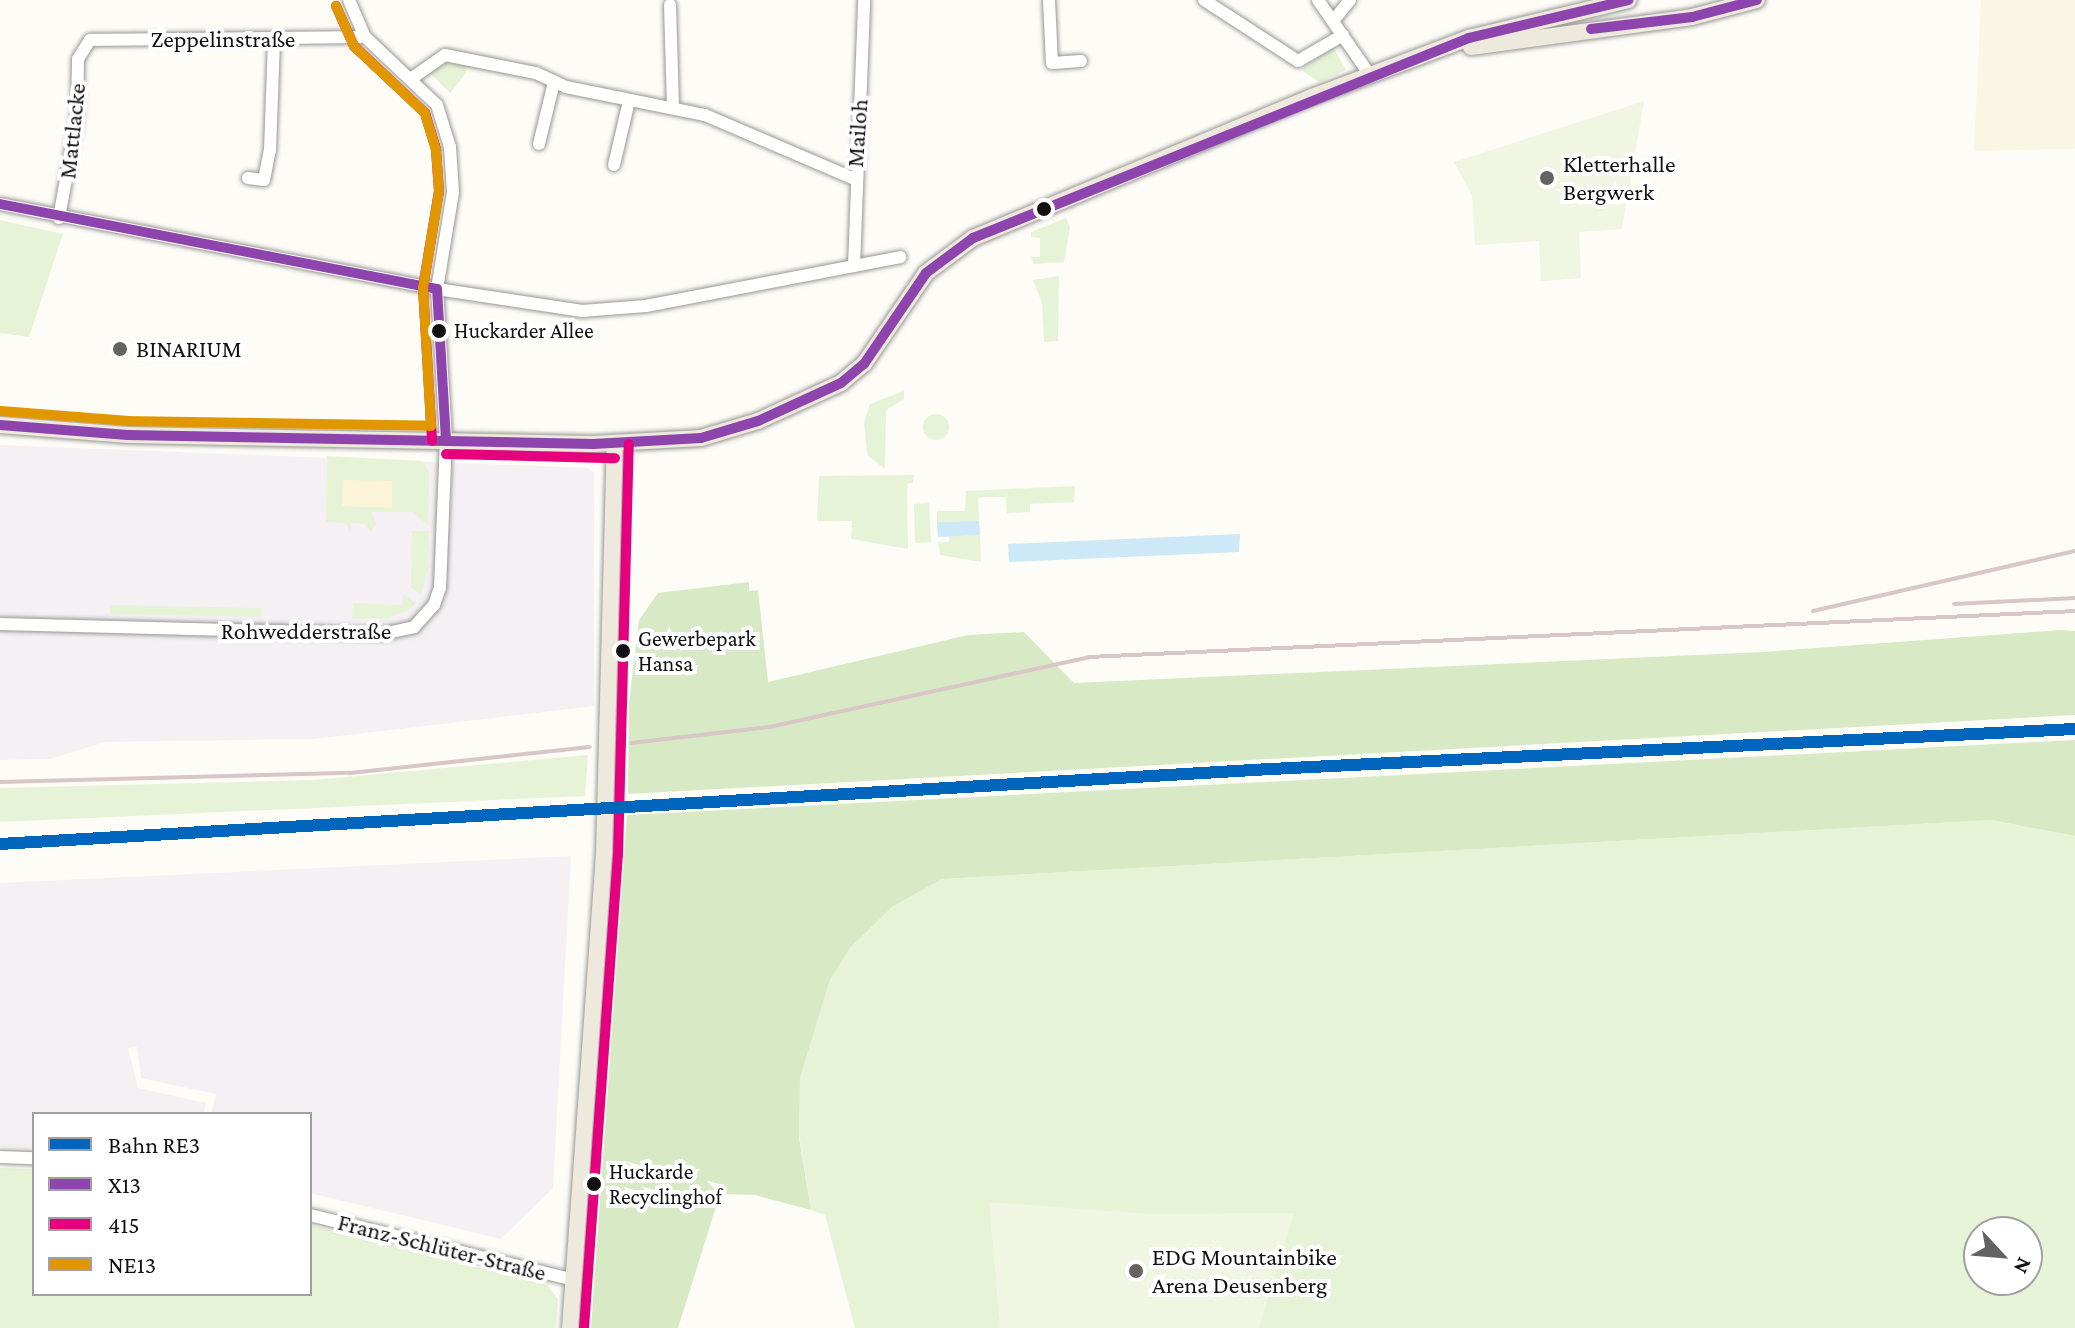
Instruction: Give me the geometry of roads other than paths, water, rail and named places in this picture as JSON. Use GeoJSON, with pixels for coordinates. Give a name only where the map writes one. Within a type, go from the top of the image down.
{"type":"FeatureCollection","features":[{"type":"Feature","properties":{"kind":"main road"},"geometry":{"type":"LineString","coordinates":[[0,425],[128,435],[615,444],[701,438],[758,421],[829,389],[864,364],[921,278],[959,246],[1370,75],[1505,28],[1629,0]]}},
{"type":"Feature","properties":{"kind":"main road"},"geometry":{"type":"LineString","coordinates":[[1449,48],[1692,17],[1757,0]]}},
{"type":"Feature","properties":{"kind":"main road"},"geometry":{"type":"LineString","coordinates":[[570,1328],[604,854],[615,444]]}},
{"type":"Feature","properties":{"kind":"street"},"geometry":{"type":"LineString","coordinates":[[349,0],[365,37]]}},
{"type":"Feature","properties":{"kind":"street","name":"Mailoh"},"geometry":{"type":"LineString","coordinates":[[854,266],[854,179],[864,0]]}},
{"type":"Feature","properties":{"kind":"street"},"geometry":{"type":"LineString","coordinates":[[1049,0],[1052,63],[1081,61]]}},
{"type":"Feature","properties":{"kind":"street"},"geometry":{"type":"LineString","coordinates":[[1204,0],[1298,61],[1343,35]]}},
{"type":"Feature","properties":{"kind":"street"},"geometry":{"type":"LineString","coordinates":[[1318,0],[1370,75]]}},
{"type":"Feature","properties":{"kind":"street"},"geometry":{"type":"LineString","coordinates":[[1333,21],[1350,0]]}},
{"type":"Feature","properties":{"kind":"street"},"geometry":{"type":"LineString","coordinates":[[669,2],[673,107]]}},
{"type":"Feature","properties":{"kind":"street","name":"Zeppelinstraße"},"geometry":{"type":"LineString","coordinates":[[83,45],[99,38],[274,40],[365,37]]}},
{"type":"Feature","properties":{"kind":"street","name":"Rohwedderstraße"},"geometry":{"type":"LineString","coordinates":[[0,624],[371,634],[414,627],[426,617],[440,588],[446,440],[437,289],[453,192],[450,147],[437,105],[412,78],[365,37]]}},
{"type":"Feature","properties":{"kind":"street"},"geometry":{"type":"LineString","coordinates":[[248,178],[264,180],[270,150],[274,40]]}},
{"type":"Feature","properties":{"kind":"street","name":"Mattlacke"},"geometry":{"type":"LineString","coordinates":[[59,218],[76,127],[83,45]]}},
{"type":"Feature","properties":{"kind":"street"},"geometry":{"type":"LineString","coordinates":[[412,78],[445,55],[536,73],[554,82],[629,101],[673,107],[731,124],[854,179]]}},
{"type":"Feature","properties":{"kind":"street"},"geometry":{"type":"LineString","coordinates":[[539,144],[554,82]]}},
{"type":"Feature","properties":{"kind":"street"},"geometry":{"type":"LineString","coordinates":[[614,165],[629,101]]}},
{"type":"Feature","properties":{"kind":"street"},"geometry":{"type":"LineString","coordinates":[[0,204],[59,218],[537,307],[614,310],[900,257]]}},
{"type":"Feature","properties":{"kind":"street"},"geometry":{"type":"LineString","coordinates":[[0,1157],[32,1158]]}},
{"type":"Feature","properties":{"kind":"street","name":"Franz-Schlüter-Straße"},"geometry":{"type":"LineString","coordinates":[[312,1215],[574,1280]]}},
{"type":"Feature","properties":{"kind":"water"},"geometry":{"type":"Polygon","coordinates":[[[979,521],[980,535],[938,537],[937,522],[979,521]]]}},
{"type":"Feature","properties":{"kind":"water"},"geometry":{"type":"Polygon","coordinates":[[[1240,534],[1239,552],[1009,562],[1008,544],[1240,534]]]}},
{"type":"Feature","properties":{"kind":"railway"},"geometry":{"type":"LineString","coordinates":[[1813,611],[2075,551]]}},
{"type":"Feature","properties":{"kind":"railway"},"geometry":{"type":"LineString","coordinates":[[1954,604],[2075,598]]}},
{"type":"Feature","properties":{"kind":"railway"},"geometry":{"type":"LineString","coordinates":[[631,743],[769,727],[1089,657],[2075,611]]}},
{"type":"Feature","properties":{"kind":"railway"},"geometry":{"type":"LineString","coordinates":[[0,782],[350,773],[590,747]]}},
{"type":"Feature","properties":{"kind":"rail line","name":"RE3"},"geometry":{"type":"LineString","coordinates":[[0,844],[1271,769],[2075,729]]}},
{"type":"Feature","properties":{"kind":"place","name":"Kletterhalle Bergwerk"},"geometry":{"type":"Point","coordinates":[1547,178]}},
{"type":"Feature","properties":{"kind":"place","name":"Huckarder Allee"},"geometry":{"type":"Point","coordinates":[439,331]}},
{"type":"Feature","properties":{"kind":"place","name":"BINARIUM"},"geometry":{"type":"Point","coordinates":[120,349]}},
{"type":"Feature","properties":{"kind":"place","name":"Gewerbepark Hansa"},"geometry":{"type":"Point","coordinates":[623,651]}},
{"type":"Feature","properties":{"kind":"place","name":"Huckarde Recyclinghof"},"geometry":{"type":"Point","coordinates":[594,1184]}},
{"type":"Feature","properties":{"kind":"place","name":"EDG Mountainbike Arena Deusenberg"},"geometry":{"type":"Point","coordinates":[1136,1271]}}]}
